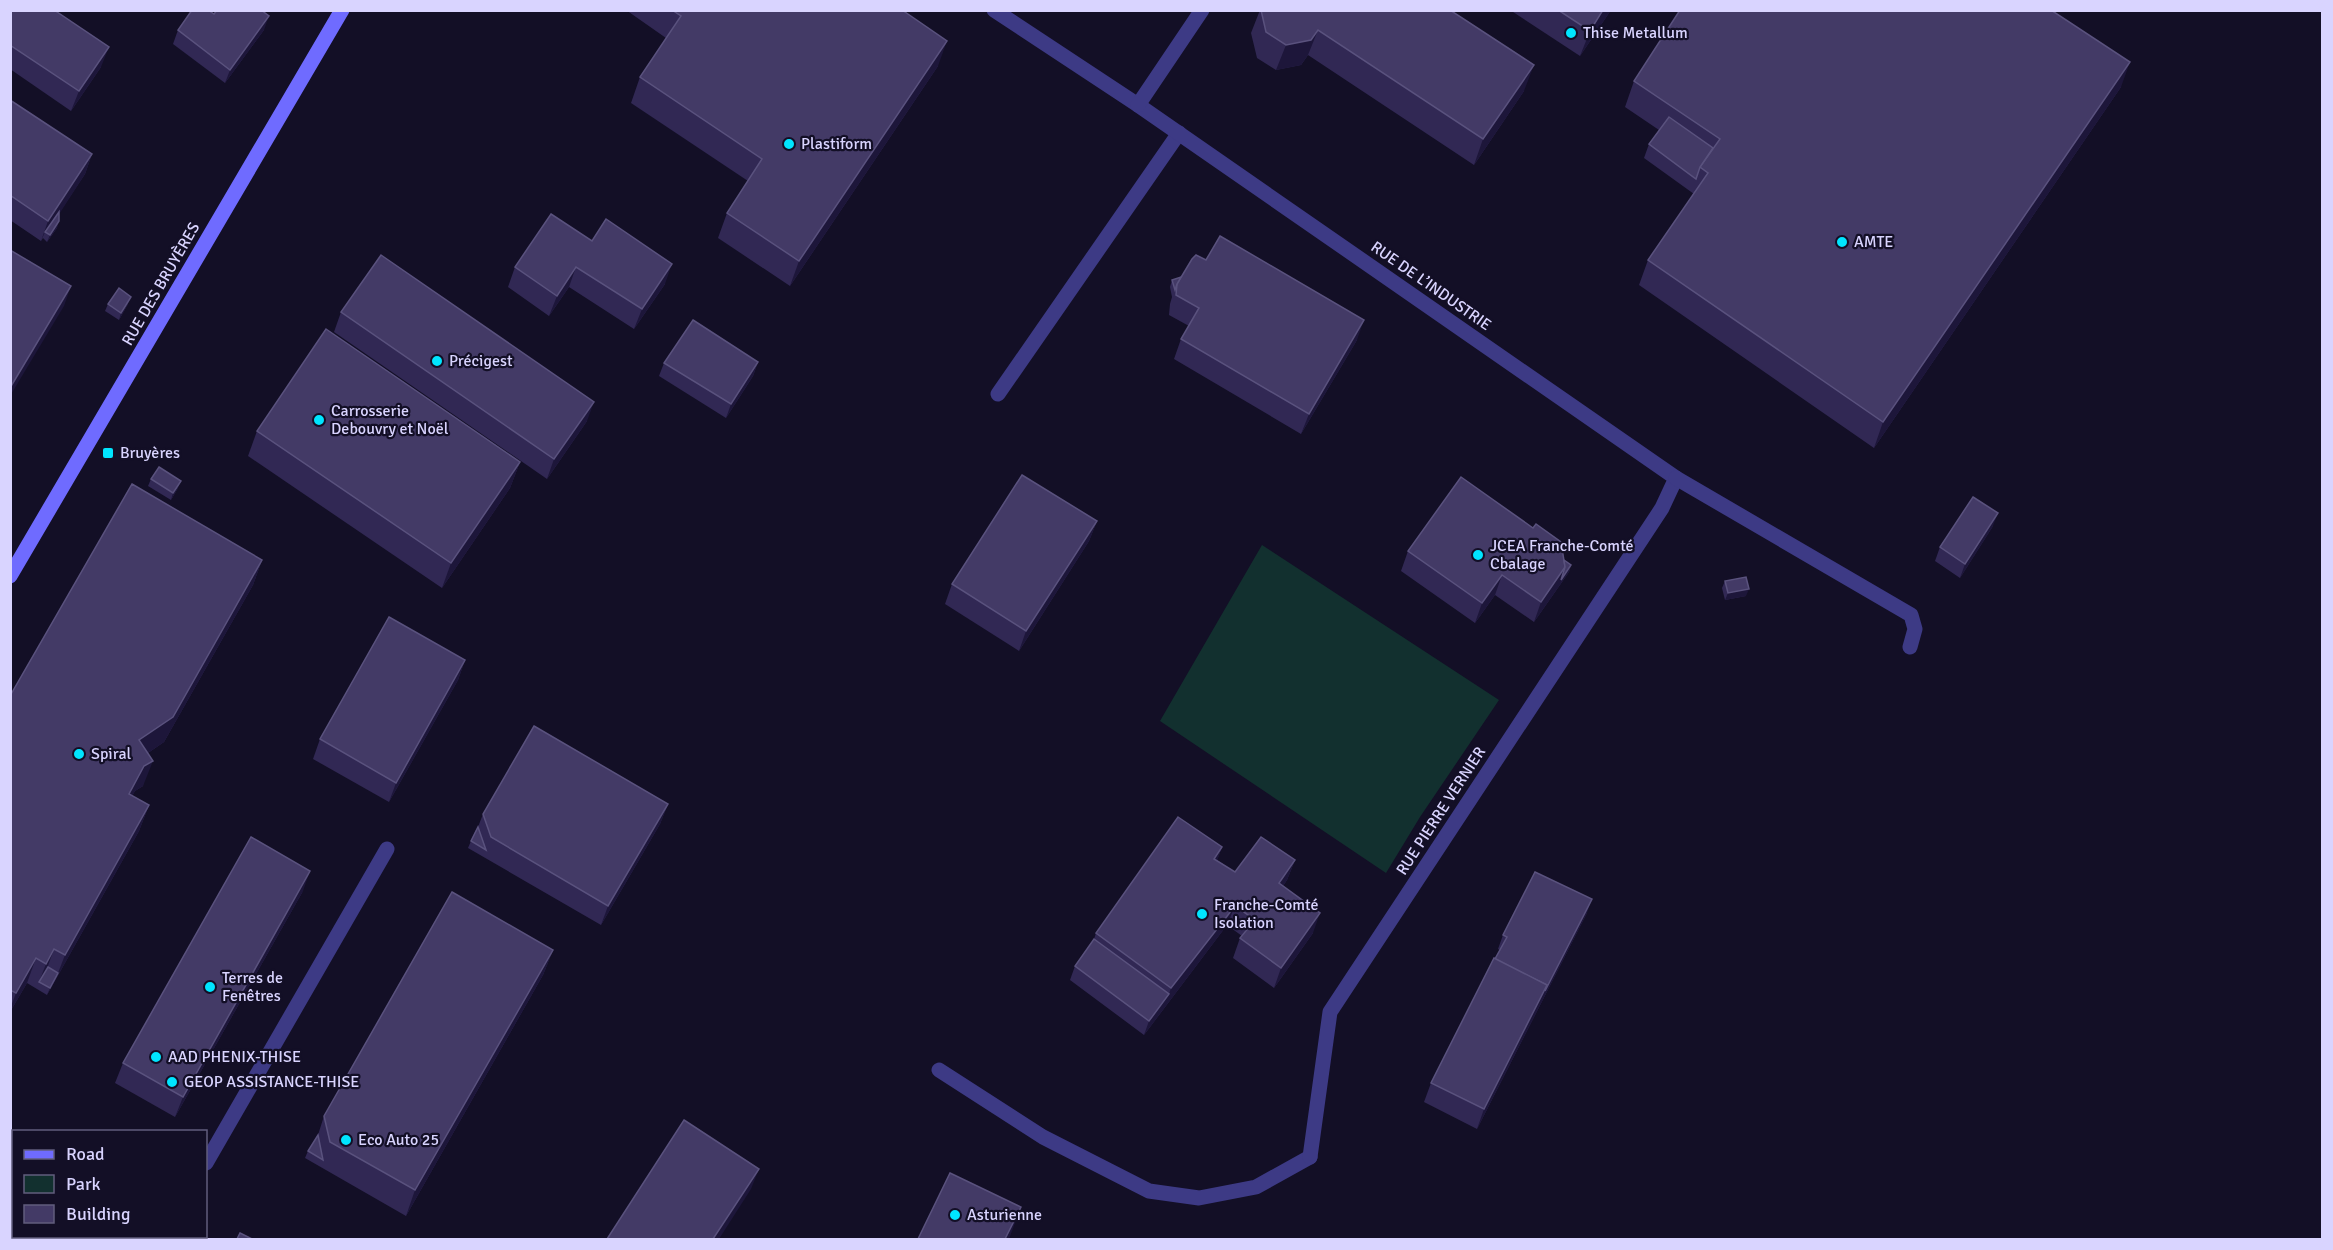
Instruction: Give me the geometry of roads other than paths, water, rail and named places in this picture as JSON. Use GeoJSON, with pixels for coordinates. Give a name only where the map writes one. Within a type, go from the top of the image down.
{"type":"FeatureCollection","features":[{"type":"Feature","properties":{"kind":"street","name":"RUE DES BRUYÈRES"},"geometry":{"type":"LineString","coordinates":[[10,576],[342,10]]}},
{"type":"Feature","properties":{"kind":"street","name":"RUE DE L’INDUSTRIE"},"geometry":{"type":"LineString","coordinates":[[994,10],[1179,133],[1676,478],[1911,615],[1915,629],[1910,647]]}},
{"type":"Feature","properties":{"kind":"street"},"geometry":{"type":"LineString","coordinates":[[1138,105],[1202,10]]}},
{"type":"Feature","properties":{"kind":"street"},"geometry":{"type":"LineString","coordinates":[[998,394],[1179,133]]}},
{"type":"Feature","properties":{"kind":"street","name":"RUE PIERRE VERNIER"},"geometry":{"type":"LineString","coordinates":[[939,1070],[1043,1137],[1149,1191],[1199,1198],[1256,1187],[1310,1156],[1330,1012],[1662,508],[1676,478]]}},
{"type":"Feature","properties":{"kind":"street"},"geometry":{"type":"LineString","coordinates":[[207,1161],[387,849]]}},
{"type":"Feature","properties":{"kind":"place","name":"Thise Metallum"},"geometry":{"type":"Point","coordinates":[1571,33]}},
{"type":"Feature","properties":{"kind":"place","name":"Plastiform"},"geometry":{"type":"Point","coordinates":[789,144]}},
{"type":"Feature","properties":{"kind":"place","name":"AMTE"},"geometry":{"type":"Point","coordinates":[1842,242]}},
{"type":"Feature","properties":{"kind":"place","name":"Précigest"},"geometry":{"type":"Point","coordinates":[437,361]}},
{"type":"Feature","properties":{"kind":"place","name":"Carrosserie Debouvry et Noël"},"geometry":{"type":"Point","coordinates":[319,420]}},
{"type":"Feature","properties":{"kind":"place","name":"Bruyères"},"geometry":{"type":"Point","coordinates":[108,453]}},
{"type":"Feature","properties":{"kind":"place","name":"JCEA Franche-Comté Cbalage"},"geometry":{"type":"Point","coordinates":[1478,555]}},
{"type":"Feature","properties":{"kind":"place","name":"Spiral"},"geometry":{"type":"Point","coordinates":[79,754]}},
{"type":"Feature","properties":{"kind":"place","name":"Franche-Comté Isolation"},"geometry":{"type":"Point","coordinates":[1202,914]}},
{"type":"Feature","properties":{"kind":"place","name":"Terres de Fenêtres"},"geometry":{"type":"Point","coordinates":[210,987]}},
{"type":"Feature","properties":{"kind":"place","name":"AAD PHENIX-THISE"},"geometry":{"type":"Point","coordinates":[156,1057]}},
{"type":"Feature","properties":{"kind":"place","name":"GEOP ASSISTANCE-THISE"},"geometry":{"type":"Point","coordinates":[172,1082]}},
{"type":"Feature","properties":{"kind":"place","name":"Eco Auto 25"},"geometry":{"type":"Point","coordinates":[346,1140]}},
{"type":"Feature","properties":{"kind":"place","name":"Asturienne"},"geometry":{"type":"Point","coordinates":[955,1215]}}]}
